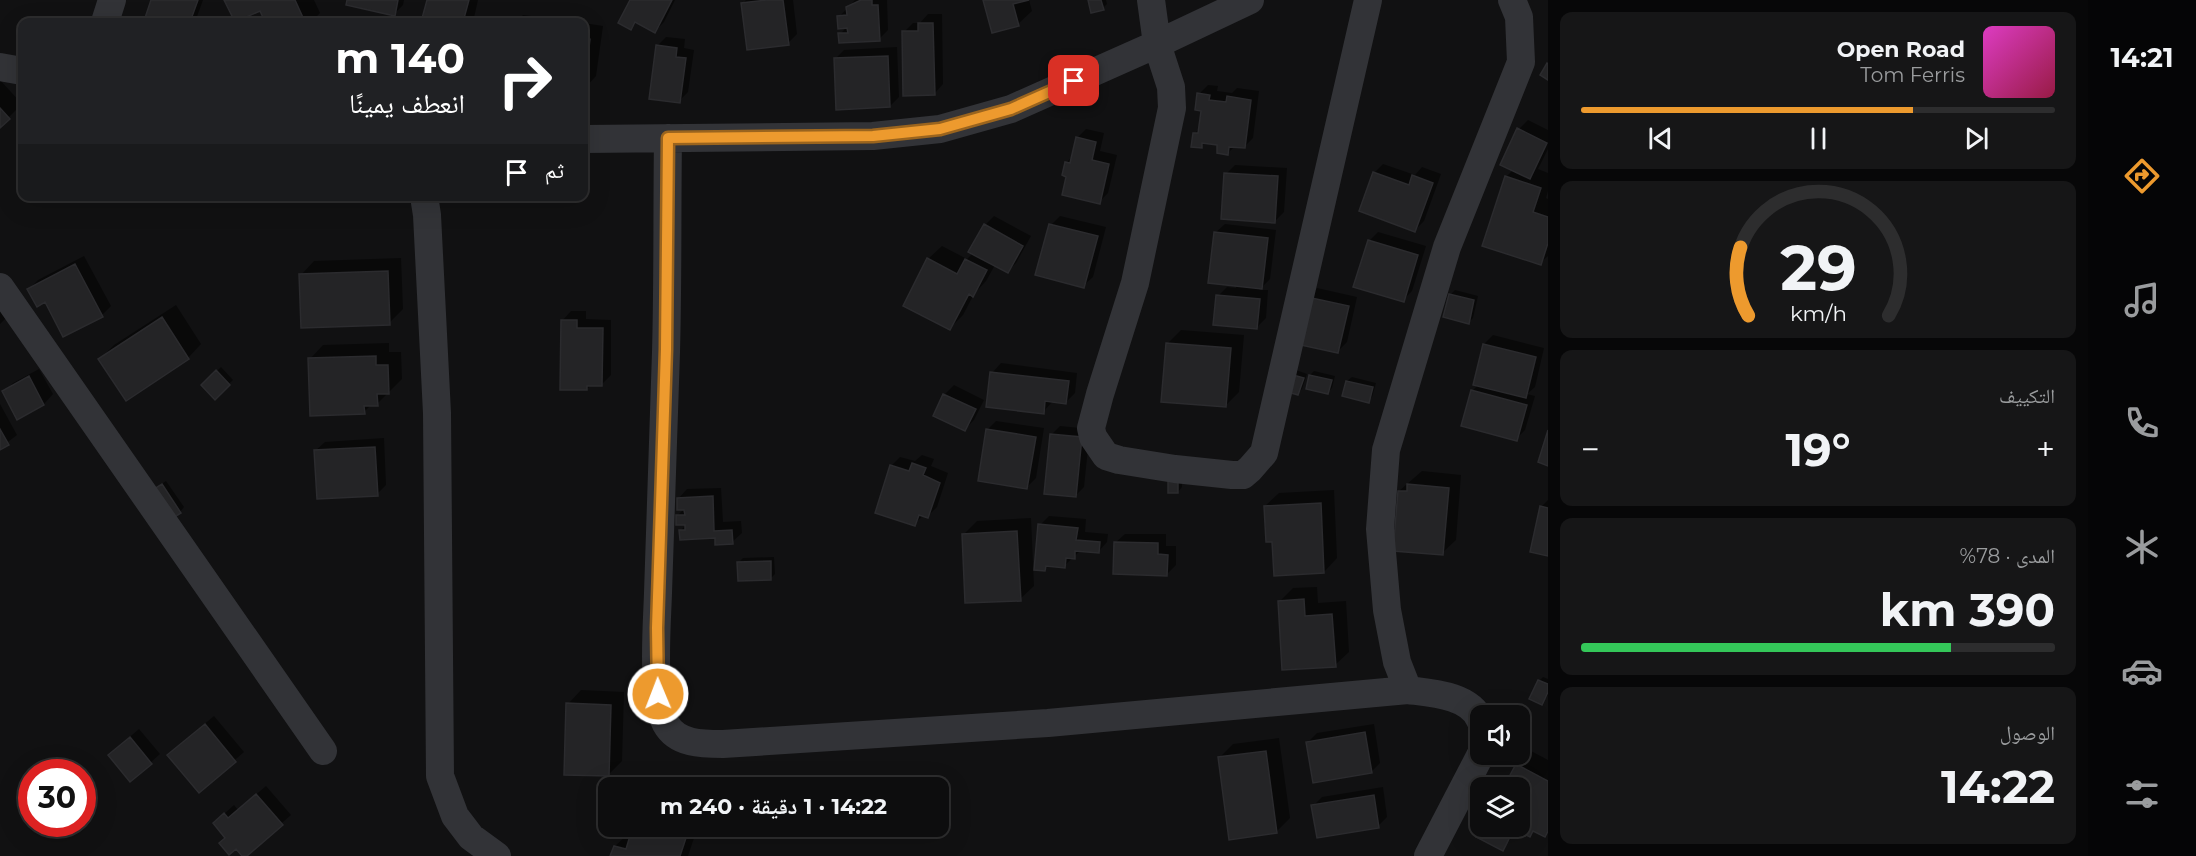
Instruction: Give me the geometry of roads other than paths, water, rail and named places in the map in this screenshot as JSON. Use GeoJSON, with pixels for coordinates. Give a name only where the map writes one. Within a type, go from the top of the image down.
{"type":"FeatureCollection","features":[{"type":"Feature","properties":{"kind":"street"},"geometry":{"type":"LineString","coordinates":[[106,18],[112,0]]}},
{"type":"Feature","properties":{"kind":"street"},"geometry":{"type":"LineString","coordinates":[[1151,0],[1157,44],[1171,87],[1172,108],[1135,283],[1091,428],[1093,437],[1106,456],[1175,469],[1243,475],[1256,464],[1264,453],[1368,0]]}},
{"type":"Feature","properties":{"kind":"street"},"geometry":{"type":"LineString","coordinates":[[588,140],[873,136],[940,129],[1011,109],[1250,0]]}},
{"type":"Feature","properties":{"kind":"street"},"geometry":{"type":"LineString","coordinates":[[1408,690],[1397,662],[1387,610],[1380,529],[1386,450],[1446,247],[1521,62],[1519,17],[1512,0]]}},
{"type":"Feature","properties":{"kind":"street"},"geometry":{"type":"LineString","coordinates":[[0,67],[18,70]]}},
{"type":"Feature","properties":{"kind":"street"},"geometry":{"type":"LineString","coordinates":[[668,138],[666,349],[657,628],[658,694],[666,724],[685,741],[723,744],[1048,723],[1408,690],[1448,695],[1470,707]]}},
{"type":"Feature","properties":{"kind":"street"},"geometry":{"type":"LineString","coordinates":[[425,201],[437,414],[440,776],[455,816],[471,837],[497,856]]}},
{"type":"Feature","properties":{"kind":"street"},"geometry":{"type":"LineString","coordinates":[[0,287],[323,751]]}},
{"type":"Feature","properties":{"kind":"street"},"geometry":{"type":"LineString","coordinates":[[1428,856],[1475,765]]}}]}
